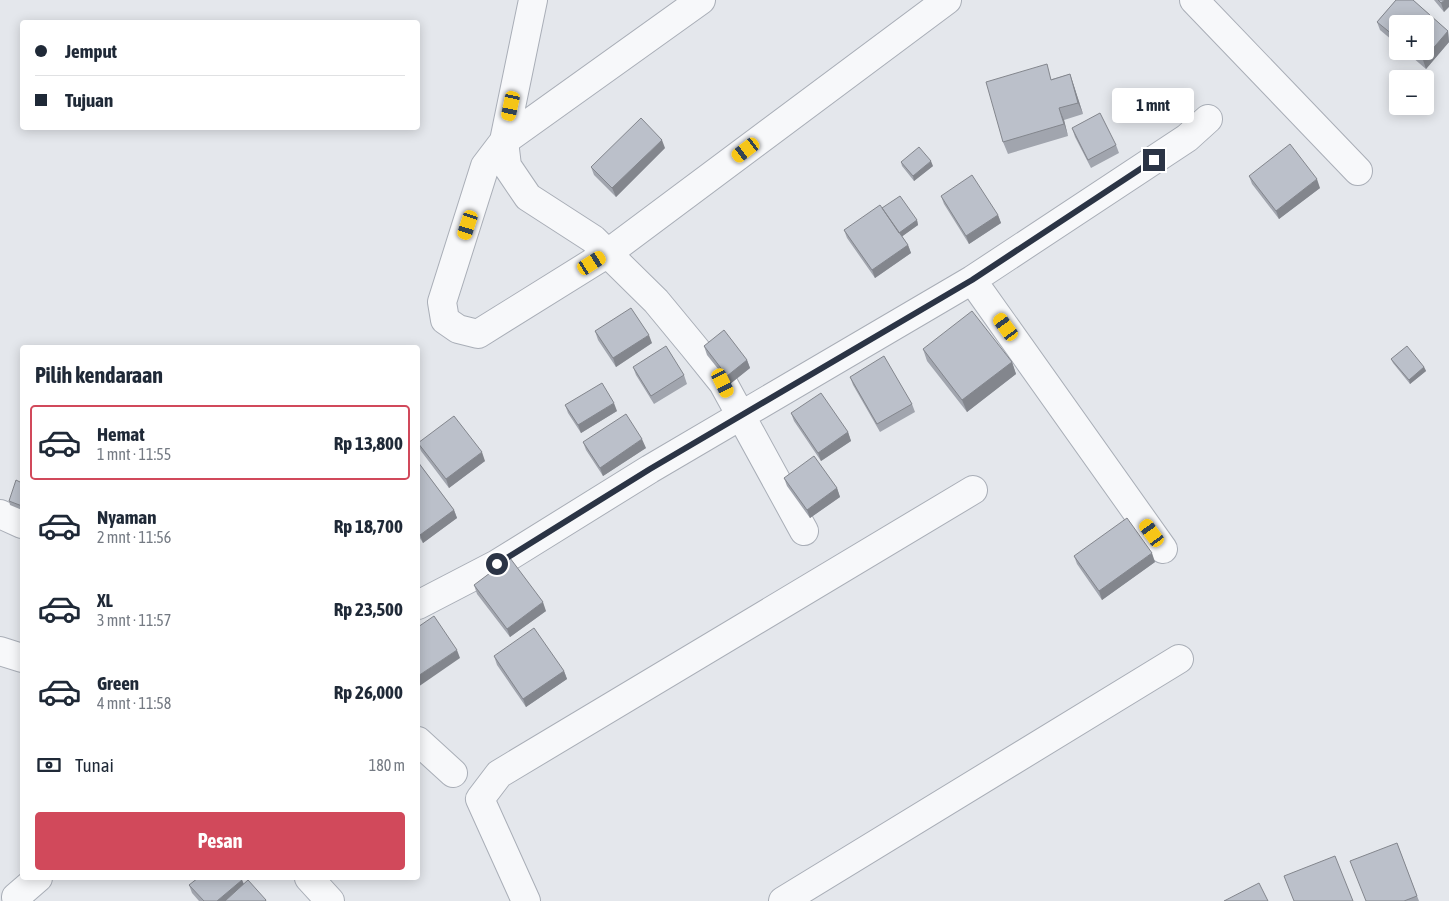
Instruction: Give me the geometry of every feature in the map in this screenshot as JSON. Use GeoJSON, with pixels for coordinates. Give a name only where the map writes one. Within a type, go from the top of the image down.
{"type":"FeatureCollection","features":[{"type":"Feature","properties":{"kind":"street"},"geometry":{"type":"LineString","coordinates":[[533,0],[504,141],[507,166],[528,197],[593,239],[608,253],[656,302],[700,354],[723,383],[739,416],[804,531]]}},
{"type":"Feature","properties":{"kind":"street"},"geometry":{"type":"LineString","coordinates":[[701,0],[504,141],[485,166],[442,302],[445,320],[458,329],[478,334],[608,253],[947,0]]}},
{"type":"Feature","properties":{"kind":"street"},"geometry":{"type":"LineString","coordinates":[[1194,0],[1358,172]]}},
{"type":"Feature","properties":{"kind":"street"},"geometry":{"type":"LineString","coordinates":[[420,604],[497,564],[739,416],[972,280],[1187,138],[1208,119]]}},
{"type":"Feature","properties":{"kind":"street"},"geometry":{"type":"LineString","coordinates":[[972,280],[1163,548]]}},
{"type":"Feature","properties":{"kind":"street"},"geometry":{"type":"LineString","coordinates":[[526,901],[480,799],[499,774],[973,490]]}},
{"type":"Feature","properties":{"kind":"street"},"geometry":{"type":"LineString","coordinates":[[0,514],[20,523]]}},
{"type":"Feature","properties":{"kind":"street"},"geometry":{"type":"LineString","coordinates":[[0,651],[20,657]]}},
{"type":"Feature","properties":{"kind":"street"},"geometry":{"type":"LineString","coordinates":[[783,901],[1179,660]]}},
{"type":"Feature","properties":{"kind":"street"},"geometry":{"type":"LineString","coordinates":[[420,743],[453,773]]}},
{"type":"Feature","properties":{"kind":"street"},"geometry":{"type":"LineString","coordinates":[[12,896],[35,880]]}},
{"type":"Feature","properties":{"kind":"street"},"geometry":{"type":"LineString","coordinates":[[311,880],[330,901]]}},
{"type":"Feature","properties":{"kind":"building"},"geometry":{"type":"Polygon","coordinates":[[[1396,0],[1413,0],[1430,15],[1389,15],[1389,32],[1377,22],[1396,0]]]}},
{"type":"Feature","properties":{"kind":"building"},"geometry":{"type":"Polygon","coordinates":[[[1434,19],[1448,31],[1434,47],[1434,19]]]}},
{"type":"Feature","properties":{"kind":"building"},"geometry":{"type":"Polygon","coordinates":[[[1047,64],[1051,80],[1070,74],[1078,103],[1059,108],[1064,124],[1003,142],[986,82],[1047,64]]]}},
{"type":"Feature","properties":{"kind":"building"},"geometry":{"type":"Polygon","coordinates":[[[1100,113],[1116,145],[1088,160],[1072,128],[1100,113]]]}},
{"type":"Feature","properties":{"kind":"building"},"geometry":{"type":"Polygon","coordinates":[[[641,118],[662,140],[612,188],[591,167],[641,118]]]}},
{"type":"Feature","properties":{"kind":"building"},"geometry":{"type":"Polygon","coordinates":[[[1290,144],[1317,179],[1276,211],[1249,176],[1290,144]]]}},
{"type":"Feature","properties":{"kind":"building"},"geometry":{"type":"Polygon","coordinates":[[[919,147],[931,161],[913,176],[901,162],[919,147]]]}},
{"type":"Feature","properties":{"kind":"building"},"geometry":{"type":"Polygon","coordinates":[[[972,175],[998,215],[966,236],[941,196],[972,175]]]}},
{"type":"Feature","properties":{"kind":"building"},"geometry":{"type":"Polygon","coordinates":[[[900,196],[917,220],[899,233],[882,208],[900,196]]]}},
{"type":"Feature","properties":{"kind":"building"},"geometry":{"type":"Polygon","coordinates":[[[880,205],[908,245],[872,270],[844,230],[880,205]]]}},
{"type":"Feature","properties":{"kind":"building"},"geometry":{"type":"Polygon","coordinates":[[[631,308],[649,335],[613,358],[595,331],[631,308]]]}},
{"type":"Feature","properties":{"kind":"building"},"geometry":{"type":"Polygon","coordinates":[[[972,311],[1012,362],[962,400],[923,349],[972,311]]]}},
{"type":"Feature","properties":{"kind":"building"},"geometry":{"type":"Polygon","coordinates":[[[724,330],[747,360],[727,376],[704,346],[724,330]]]}},
{"type":"Feature","properties":{"kind":"building"},"geometry":{"type":"Polygon","coordinates":[[[666,346],[684,375],[651,396],[633,367],[666,346]]]}},
{"type":"Feature","properties":{"kind":"building"},"geometry":{"type":"Polygon","coordinates":[[[1407,346],[1424,367],[1409,380],[1391,359],[1407,346]]]}},
{"type":"Feature","properties":{"kind":"building"},"geometry":{"type":"Polygon","coordinates":[[[884,356],[912,404],[877,424],[850,377],[884,356]]]}},
{"type":"Feature","properties":{"kind":"building"},"geometry":{"type":"Polygon","coordinates":[[[602,383],[614,403],[578,425],[565,405],[602,383]]]}},
{"type":"Feature","properties":{"kind":"building"},"geometry":{"type":"Polygon","coordinates":[[[821,393],[848,432],[818,453],[791,413],[821,393]]]}},
{"type":"Feature","properties":{"kind":"building"},"geometry":{"type":"Polygon","coordinates":[[[626,414],[642,439],[600,468],[583,442],[626,414]]]}},
{"type":"Feature","properties":{"kind":"building"},"geometry":{"type":"Polygon","coordinates":[[[454,416],[482,452],[446,479],[420,446],[420,442],[454,416]]]}},
{"type":"Feature","properties":{"kind":"building"},"geometry":{"type":"Polygon","coordinates":[[[814,456],[837,488],[807,510],[784,478],[814,456]]]}},
{"type":"Feature","properties":{"kind":"building"},"geometry":{"type":"Polygon","coordinates":[[[420,465],[454,510],[420,535],[420,465]]]}},
{"type":"Feature","properties":{"kind":"building"},"geometry":{"type":"Polygon","coordinates":[[[16,480],[20,482],[20,505],[9,501],[16,480]]]}},
{"type":"Feature","properties":{"kind":"building"},"geometry":{"type":"Polygon","coordinates":[[[1127,518],[1152,553],[1099,591],[1074,556],[1127,518]]]}},
{"type":"Feature","properties":{"kind":"building"},"geometry":{"type":"Polygon","coordinates":[[[510,558],[543,602],[507,629],[474,585],[510,558]]]}},
{"type":"Feature","properties":{"kind":"building"},"geometry":{"type":"Polygon","coordinates":[[[434,616],[457,650],[420,675],[420,626],[434,616]]]}},
{"type":"Feature","properties":{"kind":"building"},"geometry":{"type":"Polygon","coordinates":[[[534,628],[564,671],[523,699],[494,656],[534,628]]]}},
{"type":"Feature","properties":{"kind":"building"},"geometry":{"type":"Polygon","coordinates":[[[1397,843],[1417,896],[1404,901],[1366,901],[1350,861],[1397,843]]]}},
{"type":"Feature","properties":{"kind":"building"},"geometry":{"type":"Polygon","coordinates":[[[1335,856],[1353,901],[1294,901],[1284,876],[1335,856]]]}},
{"type":"Feature","properties":{"kind":"building"},"geometry":{"type":"Polygon","coordinates":[[[195,880],[242,880],[217,901],[204,901],[189,885],[195,880]]]}},
{"type":"Feature","properties":{"kind":"building"},"geometry":{"type":"Polygon","coordinates":[[[248,880],[265,901],[225,901],[248,880]]]}},
{"type":"Feature","properties":{"kind":"building"},"geometry":{"type":"Polygon","coordinates":[[[1259,883],[1268,901],[1224,901],[1259,883]]]}},
{"type":"Feature","properties":{"kind":"route"},"geometry":{"type":"LineString","coordinates":[[497,564],[650,469],[972,280],[1154,160]]}}]}
